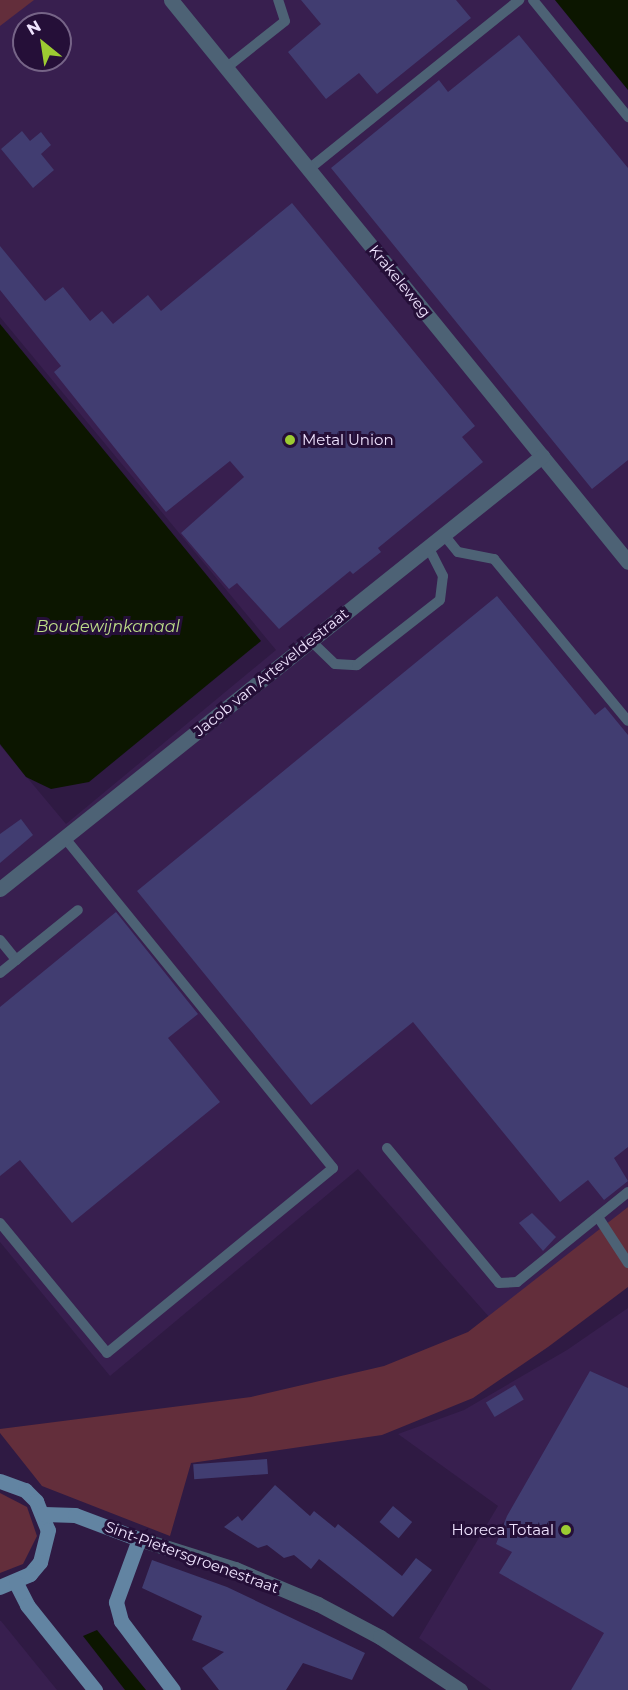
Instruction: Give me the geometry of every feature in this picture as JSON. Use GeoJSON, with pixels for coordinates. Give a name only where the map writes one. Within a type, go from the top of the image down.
{"type":"FeatureCollection","features":[{"type":"Feature","properties":{"kind":"main road"},"geometry":{"type":"LineString","coordinates":[[0,1481],[26,1490],[44,1514],[46,1546],[40,1562],[16,1583],[0,1587]]}},
{"type":"Feature","properties":{"kind":"main road","name":"Sint-Pietersgroenestraat"},"geometry":{"type":"LineString","coordinates":[[44,1514],[75,1515],[139,1539]]}},
{"type":"Feature","properties":{"kind":"main road"},"geometry":{"type":"LineString","coordinates":[[139,1539],[116,1602],[121,1621],[173,1690]]}},
{"type":"Feature","properties":{"kind":"main road"},"geometry":{"type":"LineString","coordinates":[[16,1583],[27,1605],[95,1690]]}},
{"type":"Feature","properties":{"kind":"street","name":"Krakeleweg"},"geometry":{"type":"LineString","coordinates":[[171,0],[628,562]]}},
{"type":"Feature","properties":{"kind":"street","name":"Jacob van Arteveldestraat"},"geometry":{"type":"LineString","coordinates":[[0,889],[542,456]]}},
{"type":"Feature","properties":{"kind":"street","name":"Sint-Pietersgroenestraat"},"geometry":{"type":"LineString","coordinates":[[139,1539],[235,1569],[318,1604],[380,1637],[460,1690]]}},
{"type":"Feature","properties":{"kind":"lane"},"geometry":{"type":"LineString","coordinates":[[226,68],[285,21],[278,0]]}},
{"type":"Feature","properties":{"kind":"lane"},"geometry":{"type":"LineString","coordinates":[[309,169],[519,0]]}},
{"type":"Feature","properties":{"kind":"lane"},"geometry":{"type":"LineString","coordinates":[[533,0],[628,117]]}},
{"type":"Feature","properties":{"kind":"lane"},"geometry":{"type":"LineString","coordinates":[[444,535],[458,552],[494,559],[628,721]]}},
{"type":"Feature","properties":{"kind":"lane"},"geometry":{"type":"LineString","coordinates":[[311,641],[335,664],[357,665],[440,600],[443,576],[428,548]]}},
{"type":"Feature","properties":{"kind":"lane"},"geometry":{"type":"LineString","coordinates":[[0,1223],[107,1353],[333,1168],[64,837]]}},
{"type":"Feature","properties":{"kind":"lane"},"geometry":{"type":"LineString","coordinates":[[0,973],[78,910]]}},
{"type":"Feature","properties":{"kind":"lane"},"geometry":{"type":"LineString","coordinates":[[0,940],[16,960]]}},
{"type":"Feature","properties":{"kind":"lane"},"geometry":{"type":"LineString","coordinates":[[387,1148],[499,1283],[517,1282],[628,1192]]}},
{"type":"Feature","properties":{"kind":"lane"},"geometry":{"type":"LineString","coordinates":[[598,1217],[628,1263]]}},
{"type":"Feature","properties":{"kind":"shaded area"},"geometry":{"type":"Polygon","coordinates":[[[0,0],[555,0],[628,90],[628,1207],[490,1318],[358,1169],[110,1376],[0,1242],[0,745],[66,824],[276,650],[0,317],[0,0]]]}},
{"type":"Feature","properties":{"kind":"shaded area"},"geometry":{"type":"Polygon","coordinates":[[[0,0],[34,0],[18,12],[12,12],[12,17],[0,26],[0,0]]]}},
{"type":"Feature","properties":{"kind":"shaded area"},"geometry":{"type":"Polygon","coordinates":[[[628,1207],[628,1287],[548,1347],[473,1398],[382,1435],[191,1463],[170,1536],[42,1486],[0,1433],[0,1429],[251,1397],[384,1366],[468,1332],[628,1207]]]}},
{"type":"Feature","properties":{"kind":"shaded area"},"geometry":{"type":"Polygon","coordinates":[[[628,1308],[628,1690],[491,1690],[419,1638],[498,1506],[398,1434],[464,1410],[567,1350],[628,1308]]]}},
{"type":"Feature","properties":{"kind":"shaded area"},"geometry":{"type":"Polygon","coordinates":[[[0,1493],[27,1507],[37,1536],[23,1564],[0,1573],[0,1493]]]}},
{"type":"Feature","properties":{"kind":"shaded area"},"geometry":{"type":"Polygon","coordinates":[[[1,1621],[57,1690],[0,1690],[1,1621]]]}},
{"type":"Feature","properties":{"kind":"water"},"geometry":{"type":"Polygon","coordinates":[[[555,0],[628,0],[628,90],[555,0]]]}},
{"type":"Feature","properties":{"kind":"water","name":"Boudewijnkanaal"},"geometry":{"type":"Polygon","coordinates":[[[0,324],[261,641],[89,782],[51,789],[26,777],[0,744],[0,324]]]}},
{"type":"Feature","properties":{"kind":"water"},"geometry":{"type":"Polygon","coordinates":[[[97,1630],[146,1690],[125,1690],[83,1636],[97,1630]]]}},
{"type":"Feature","properties":{"kind":"building"},"geometry":{"type":"Polygon","coordinates":[[[301,0],[456,0],[471,18],[377,94],[359,73],[326,99],[288,52],[321,24],[301,0]]]}},
{"type":"Feature","properties":{"kind":"building"},"geometry":{"type":"Polygon","coordinates":[[[519,35],[628,168],[628,460],[592,489],[331,168],[439,80],[448,92],[519,35]]]}},
{"type":"Feature","properties":{"kind":"building"},"geometry":{"type":"Polygon","coordinates":[[[22,131],[30,141],[41,132],[51,145],[41,154],[54,170],[33,188],[1,149],[22,131]]]}},
{"type":"Feature","properties":{"kind":"building","name":"Metal Union"},"geometry":{"type":"Polygon","coordinates":[[[292,203],[475,426],[462,437],[483,462],[378,548],[381,552],[353,574],[350,571],[279,629],[237,583],[229,589],[181,533],[244,477],[230,461],[166,512],[54,372],[61,366],[0,290],[0,246],[45,301],[63,287],[90,321],[102,311],[113,324],[148,295],[161,311],[292,203]]]}},
{"type":"Feature","properties":{"kind":"building"},"geometry":{"type":"Polygon","coordinates":[[[497,596],[595,715],[605,707],[628,735],[628,1147],[614,1158],[628,1181],[604,1200],[588,1180],[560,1202],[413,1022],[311,1105],[137,891],[497,596]]]}},
{"type":"Feature","properties":{"kind":"building"},"geometry":{"type":"Polygon","coordinates":[[[21,819],[33,835],[0,863],[0,834],[21,819]]]}},
{"type":"Feature","properties":{"kind":"building"},"geometry":{"type":"Polygon","coordinates":[[[116,912],[198,1014],[168,1038],[220,1102],[72,1223],[20,1160],[0,1176],[0,1007],[116,912]]]}},
{"type":"Feature","properties":{"kind":"building"},"geometry":{"type":"Polygon","coordinates":[[[532,1213],[556,1237],[543,1251],[519,1223],[532,1213]]]}},
{"type":"Feature","properties":{"kind":"building","name":"Horeca Totaal"},"geometry":{"type":"Polygon","coordinates":[[[590,1371],[628,1388],[628,1690],[571,1690],[604,1633],[499,1573],[512,1552],[496,1544],[507,1516],[590,1371]]]}},
{"type":"Feature","properties":{"kind":"building"},"geometry":{"type":"Polygon","coordinates":[[[515,1385],[524,1400],[495,1417],[486,1403],[515,1385]]]}},
{"type":"Feature","properties":{"kind":"building"},"geometry":{"type":"Polygon","coordinates":[[[267,1459],[268,1474],[194,1479],[193,1464],[267,1459]]]}},
{"type":"Feature","properties":{"kind":"building"},"geometry":{"type":"Polygon","coordinates":[[[275,1485],[310,1516],[314,1511],[335,1528],[338,1524],[402,1576],[416,1558],[432,1570],[393,1617],[319,1559],[311,1569],[294,1555],[284,1558],[267,1545],[258,1548],[224,1527],[238,1516],[242,1521],[275,1485]]]}},
{"type":"Feature","properties":{"kind":"building"},"geometry":{"type":"Polygon","coordinates":[[[393,1506],[412,1522],[399,1538],[380,1522],[393,1506]]]}},
{"type":"Feature","properties":{"kind":"building"},"geometry":{"type":"Polygon","coordinates":[[[152,1560],[227,1587],[365,1653],[352,1680],[303,1663],[286,1690],[219,1690],[202,1668],[224,1652],[192,1640],[202,1616],[142,1588],[152,1560]]]}},
{"type":"Feature","properties":{"kind":"place","name":"Metal Union"},"geometry":{"type":"Point","coordinates":[290,440]}},
{"type":"Feature","properties":{"kind":"place","name":"Horeca Totaal"},"geometry":{"type":"Point","coordinates":[566,1530]}}]}
